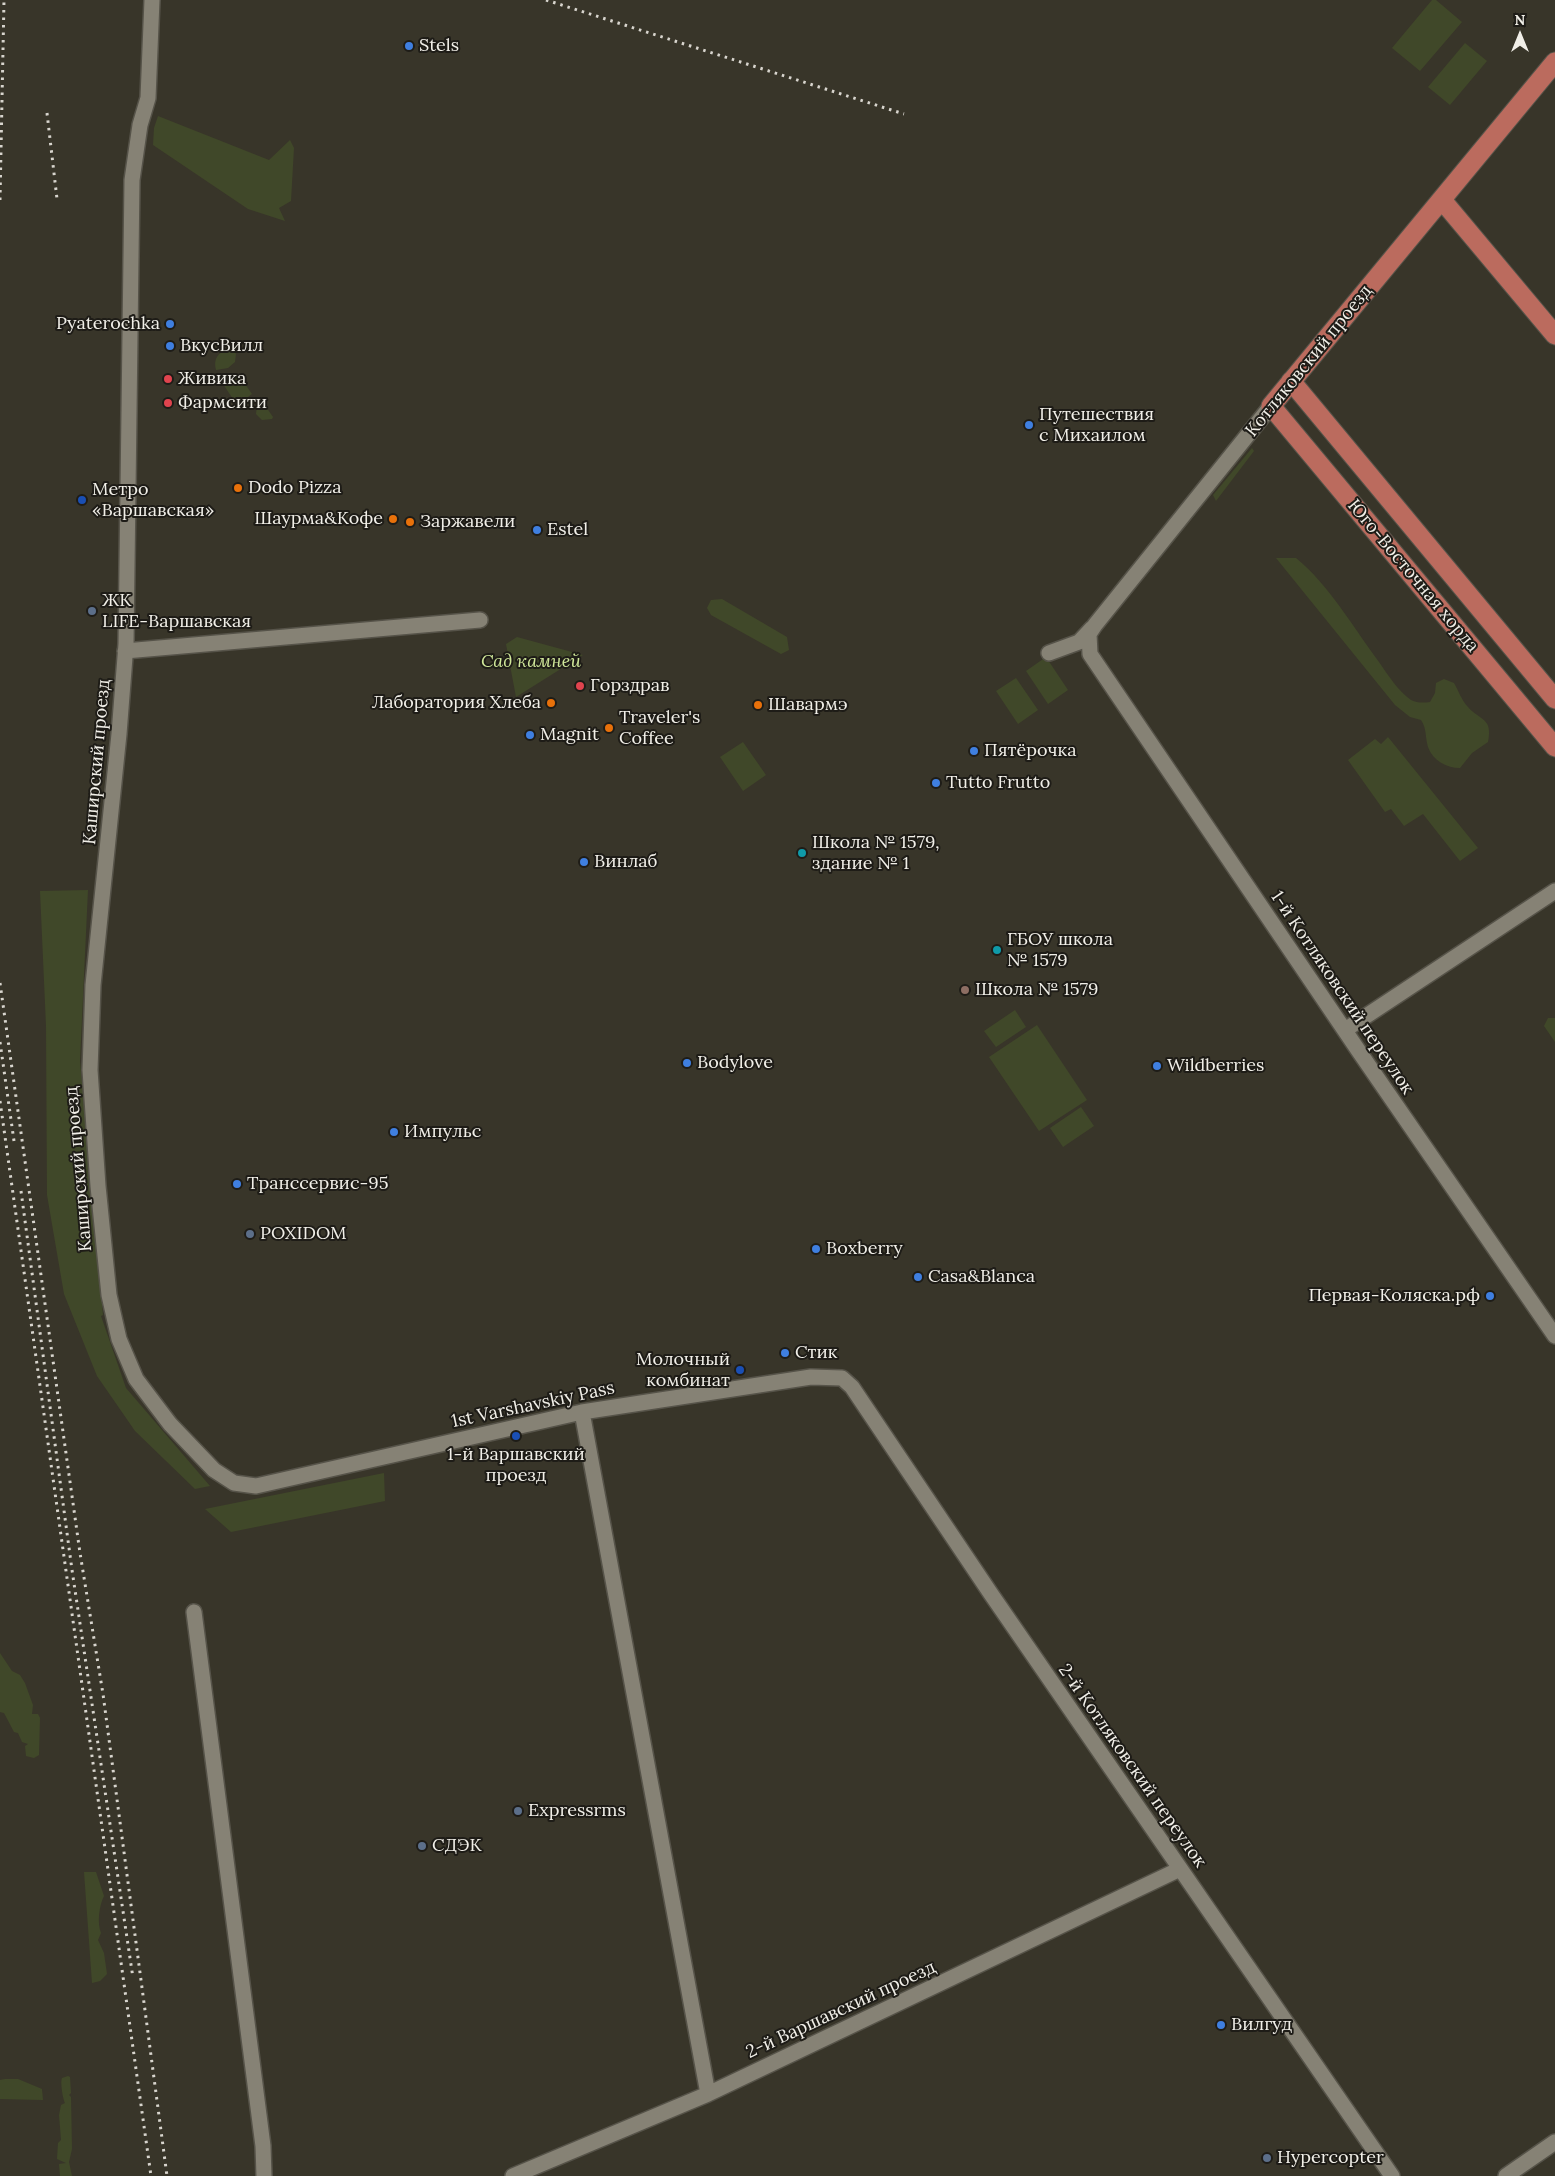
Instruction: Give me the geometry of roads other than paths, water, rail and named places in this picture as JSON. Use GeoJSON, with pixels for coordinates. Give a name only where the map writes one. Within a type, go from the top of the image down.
{"type":"FeatureCollection","features":[{"type":"Feature","properties":{"kind":"main road","name":"Котляковский проезд"},"geometry":{"type":"LineString","coordinates":[[1272,406],[1555,62]]}},
{"type":"Feature","properties":{"kind":"main road"},"geometry":{"type":"LineString","coordinates":[[1442,200],[1555,335]]}},
{"type":"Feature","properties":{"kind":"main road","name":"Юго-Восточная хорда"},"geometry":{"type":"LineString","coordinates":[[1292,381],[1555,699]]}},
{"type":"Feature","properties":{"kind":"main road","name":"Юго-Восточная хорда"},"geometry":{"type":"LineString","coordinates":[[1272,406],[1555,747]]}},
{"type":"Feature","properties":{"kind":"street","name":"Каширский проезд"},"geometry":{"type":"LineString","coordinates":[[152,0],[148,98],[140,125],[132,180],[125,651],[119,734],[93,985],[90,1070],[98,1186],[109,1295],[119,1339],[136,1379],[170,1424],[214,1470],[234,1483]]}},
{"type":"Feature","properties":{"kind":"street","name":"Котляковский проезд"},"geometry":{"type":"LineString","coordinates":[[1090,654],[1090,634],[1095,625],[1272,406]]}},
{"type":"Feature","properties":{"kind":"street"},"geometry":{"type":"LineString","coordinates":[[125,651],[480,620]]}},
{"type":"Feature","properties":{"kind":"street"},"geometry":{"type":"LineString","coordinates":[[1049,653],[1079,642],[1095,625]]}},
{"type":"Feature","properties":{"kind":"street"},"geometry":{"type":"LineString","coordinates":[[1069,646],[1090,654]]}},
{"type":"Feature","properties":{"kind":"street","name":"1-й Котляковский переулок"},"geometry":{"type":"LineString","coordinates":[[1090,654],[1555,1336]]}},
{"type":"Feature","properties":{"kind":"street"},"geometry":{"type":"LineString","coordinates":[[1345,1030],[1555,892]]}},
{"type":"Feature","properties":{"kind":"street","name":"1st Varshavskiy Pass"},"geometry":{"type":"LineString","coordinates":[[234,1483],[256,1486],[582,1412],[811,1377],[842,1378]]}},
{"type":"Feature","properties":{"kind":"street","name":"2-й Котляковский переулок"},"geometry":{"type":"LineString","coordinates":[[842,1378],[852,1387],[991,1594],[1392,2176]]}},
{"type":"Feature","properties":{"kind":"street"},"geometry":{"type":"LineString","coordinates":[[582,1412],[708,2094]]}},
{"type":"Feature","properties":{"kind":"street"},"geometry":{"type":"LineString","coordinates":[[194,1612],[263,2146],[264,2176]]}},
{"type":"Feature","properties":{"kind":"street","name":"2-й Варшавский проезд"},"geometry":{"type":"LineString","coordinates":[[513,2176],[708,2094],[1180,1869]]}},
{"type":"Feature","properties":{"kind":"street"},"geometry":{"type":"LineString","coordinates":[[1506,2176],[1555,2142]]}},
{"type":"Feature","properties":{"kind":"railway"},"geometry":{"type":"LineString","coordinates":[[0,200],[4,0]]}},
{"type":"Feature","properties":{"kind":"railway"},"geometry":{"type":"LineString","coordinates":[[546,0],[904,114]]}},
{"type":"Feature","properties":{"kind":"railway"},"geometry":{"type":"LineString","coordinates":[[47,113],[57,199]]}},
{"type":"Feature","properties":{"kind":"railway"},"geometry":{"type":"LineString","coordinates":[[0,983],[80,1553],[103,1694],[167,2176]]}},
{"type":"Feature","properties":{"kind":"railway"},"geometry":{"type":"LineString","coordinates":[[0,1042],[14,1141]]}},
{"type":"Feature","properties":{"kind":"railway"},"geometry":{"type":"LineString","coordinates":[[0,1101],[151,2176]]}},
{"type":"Feature","properties":{"kind":"railway"},"geometry":{"type":"LineString","coordinates":[[21,1191],[72,1570],[133,1978]]}},
{"type":"Feature","properties":{"kind":"place","name":"Stels"},"geometry":{"type":"Point","coordinates":[409,46]}},
{"type":"Feature","properties":{"kind":"place","name":"Pyaterochka"},"geometry":{"type":"Point","coordinates":[170,324]}},
{"type":"Feature","properties":{"kind":"place","name":"ВкусВилл"},"geometry":{"type":"Point","coordinates":[170,346]}},
{"type":"Feature","properties":{"kind":"place","name":"Живика"},"geometry":{"type":"Point","coordinates":[168,379]}},
{"type":"Feature","properties":{"kind":"place","name":"Фармсити"},"geometry":{"type":"Point","coordinates":[168,403]}},
{"type":"Feature","properties":{"kind":"place","name":"Путешествия с Михаилом"},"geometry":{"type":"Point","coordinates":[1029,425]}},
{"type":"Feature","properties":{"kind":"place","name":"Dodo Pizza"},"geometry":{"type":"Point","coordinates":[238,488]}},
{"type":"Feature","properties":{"kind":"place","name":"Метро «Варшавская»"},"geometry":{"type":"Point","coordinates":[82,500]}},
{"type":"Feature","properties":{"kind":"place","name":"Шаурма&Кофе"},"geometry":{"type":"Point","coordinates":[393,519]}},
{"type":"Feature","properties":{"kind":"place","name":"Заржавели"},"geometry":{"type":"Point","coordinates":[410,522]}},
{"type":"Feature","properties":{"kind":"place","name":"Estel"},"geometry":{"type":"Point","coordinates":[537,530]}},
{"type":"Feature","properties":{"kind":"place","name":"ЖК LIFE-Варшавская"},"geometry":{"type":"Point","coordinates":[92,611]}},
{"type":"Feature","properties":{"kind":"place","name":"Горздрав"},"geometry":{"type":"Point","coordinates":[580,686]}},
{"type":"Feature","properties":{"kind":"place","name":"Лаборатория Хлеба"},"geometry":{"type":"Point","coordinates":[551,703]}},
{"type":"Feature","properties":{"kind":"place","name":"Шавармэ"},"geometry":{"type":"Point","coordinates":[758,705]}},
{"type":"Feature","properties":{"kind":"place","name":"Traveler's Coffee"},"geometry":{"type":"Point","coordinates":[609,728]}},
{"type":"Feature","properties":{"kind":"place","name":"Magnit"},"geometry":{"type":"Point","coordinates":[530,735]}},
{"type":"Feature","properties":{"kind":"place","name":"Пятёрочка"},"geometry":{"type":"Point","coordinates":[974,751]}},
{"type":"Feature","properties":{"kind":"place","name":"Tutto Frutto"},"geometry":{"type":"Point","coordinates":[936,783]}},
{"type":"Feature","properties":{"kind":"place","name":"Школа № 1579, здание № 1"},"geometry":{"type":"Point","coordinates":[802,853]}},
{"type":"Feature","properties":{"kind":"place","name":"Винлаб"},"geometry":{"type":"Point","coordinates":[584,862]}},
{"type":"Feature","properties":{"kind":"place","name":"ГБОУ школа № 1579"},"geometry":{"type":"Point","coordinates":[997,950]}},
{"type":"Feature","properties":{"kind":"place","name":"Школа № 1579"},"geometry":{"type":"Point","coordinates":[965,990]}},
{"type":"Feature","properties":{"kind":"place","name":"Bodylove"},"geometry":{"type":"Point","coordinates":[687,1063]}},
{"type":"Feature","properties":{"kind":"place","name":"Wildberries"},"geometry":{"type":"Point","coordinates":[1157,1066]}},
{"type":"Feature","properties":{"kind":"place","name":"Импульс"},"geometry":{"type":"Point","coordinates":[394,1132]}},
{"type":"Feature","properties":{"kind":"place","name":"Транссервис-95"},"geometry":{"type":"Point","coordinates":[237,1184]}},
{"type":"Feature","properties":{"kind":"place","name":"POXIDOM"},"geometry":{"type":"Point","coordinates":[250,1234]}},
{"type":"Feature","properties":{"kind":"place","name":"Boxberry"},"geometry":{"type":"Point","coordinates":[816,1249]}},
{"type":"Feature","properties":{"kind":"place","name":"Casa&Blanca"},"geometry":{"type":"Point","coordinates":[918,1277]}},
{"type":"Feature","properties":{"kind":"place","name":"Первая-Коляска.рф"},"geometry":{"type":"Point","coordinates":[1490,1296]}},
{"type":"Feature","properties":{"kind":"place","name":"Стик"},"geometry":{"type":"Point","coordinates":[785,1353]}},
{"type":"Feature","properties":{"kind":"place","name":"Молочный комбинат"},"geometry":{"type":"Point","coordinates":[740,1370]}},
{"type":"Feature","properties":{"kind":"place","name":"1-й Варшавский проезд"},"geometry":{"type":"Point","coordinates":[516,1436]}},
{"type":"Feature","properties":{"kind":"place","name":"Expressrms"},"geometry":{"type":"Point","coordinates":[518,1811]}},
{"type":"Feature","properties":{"kind":"place","name":"СДЭК"},"geometry":{"type":"Point","coordinates":[422,1846]}},
{"type":"Feature","properties":{"kind":"place","name":"Вилгуд"},"geometry":{"type":"Point","coordinates":[1221,2025]}},
{"type":"Feature","properties":{"kind":"place","name":"Hypercopter"},"geometry":{"type":"Point","coordinates":[1267,2158]}},
{"type":"Feature","properties":{"kind":"park label","name":"Сад камней"},"geometry":{"type":"Point","coordinates":[531,662]}}]}
